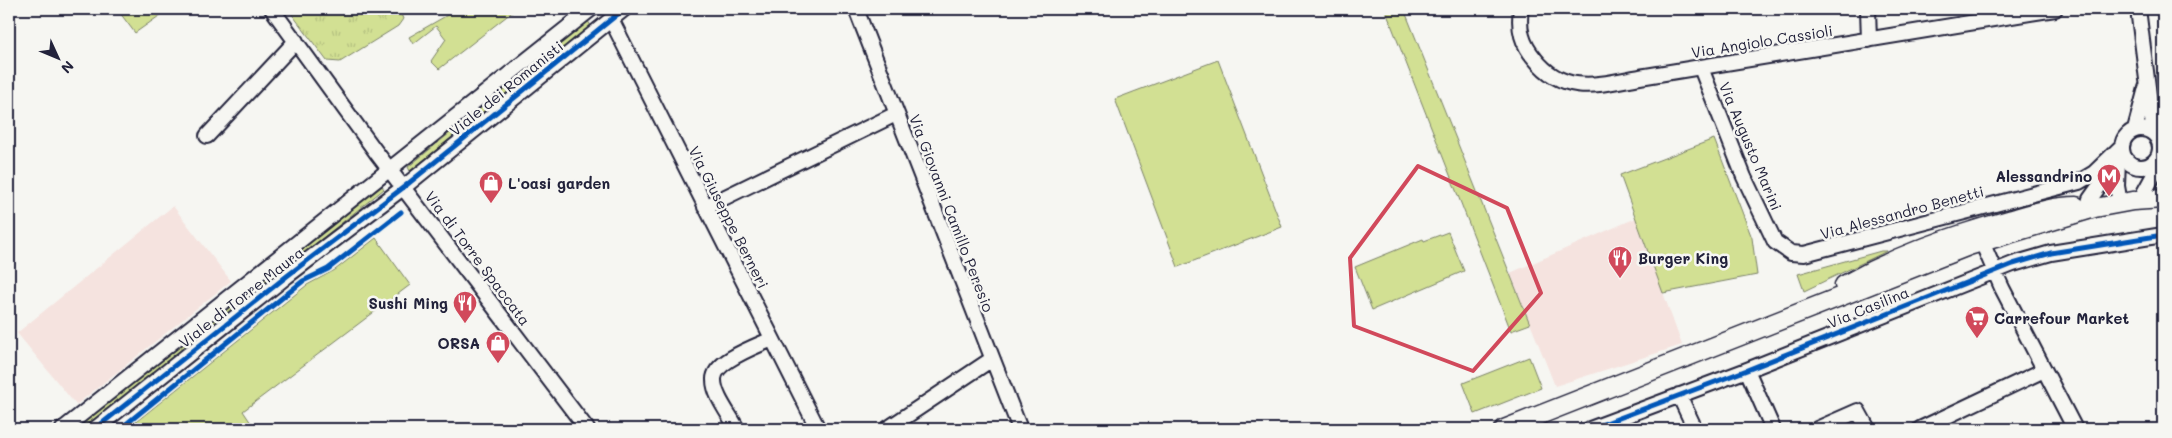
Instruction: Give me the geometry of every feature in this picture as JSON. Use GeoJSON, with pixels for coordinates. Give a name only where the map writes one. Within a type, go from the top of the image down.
{"type":"FeatureCollection","features":[{"type":"Feature","properties":{"kind":"main road","name":"Via Casilina"},"geometry":{"type":"LineString","coordinates":[[1504,429],[1982,242],[2120,203],[2163,199]]}},
{"type":"Feature","properties":{"kind":"main road","name":"Via Casilina"},"geometry":{"type":"LineString","coordinates":[[1800,313],[1826,295],[1868,272],[1948,237],[2062,207],[2078,206],[2087,211]]}},
{"type":"Feature","properties":{"kind":"street","name":"Via di Torre Spaccata"},"geometry":{"type":"LineString","coordinates":[[272,9],[389,169],[587,429]]}},
{"type":"Feature","properties":{"kind":"street","name":"Viale dei Romanisti"},"geometry":{"type":"LineString","coordinates":[[389,169],[591,9]]}},
{"type":"Feature","properties":{"kind":"street","name":"Viale dei Romanisti"},"geometry":{"type":"LineString","coordinates":[[404,187],[624,9]]}},
{"type":"Feature","properties":{"kind":"street","name":"Via Giovanni Camillo Peresio"},"geometry":{"type":"LineString","coordinates":[[856,9],[1020,429]]}},
{"type":"Feature","properties":{"kind":"street","name":"Via Angiolo Cassioli"},"geometry":{"type":"LineString","coordinates":[[1521,9],[1520,30],[1529,51],[1546,72],[1563,82],[1590,84],[1701,68],[2055,9]]}},
{"type":"Feature","properties":{"kind":"street"},"geometry":{"type":"LineString","coordinates":[[1868,9],[1869,40]]}},
{"type":"Feature","properties":{"kind":"street"},"geometry":{"type":"LineString","coordinates":[[2138,9],[2146,85],[2160,151],[2158,170],[2140,200]]}},
{"type":"Feature","properties":{"kind":"street","name":"Via Giuseppe Berneri"},"geometry":{"type":"LineString","coordinates":[[611,19],[818,429]]}},
{"type":"Feature","properties":{"kind":"street"},"geometry":{"type":"LineString","coordinates":[[207,136],[296,41]]}},
{"type":"Feature","properties":{"kind":"street","name":"Via Augusto Marini"},"geometry":{"type":"LineString","coordinates":[[1701,68],[1744,177],[1772,236]]}},
{"type":"Feature","properties":{"kind":"street"},"geometry":{"type":"LineString","coordinates":[[2135,129],[2146,85]]}},
{"type":"Feature","properties":{"kind":"street"},"geometry":{"type":"LineString","coordinates":[[705,207],[896,114]]}},
{"type":"Feature","properties":{"kind":"street"},"geometry":{"type":"LineString","coordinates":[[2087,211],[2090,199],[2120,153],[2126,136],[2135,129],[2145,129],[2158,136]]}},
{"type":"Feature","properties":{"kind":"street"},"geometry":{"type":"LineString","coordinates":[[2120,153],[2126,160],[2136,166],[2158,170]]}},
{"type":"Feature","properties":{"kind":"street"},"geometry":{"type":"LineString","coordinates":[[2120,153],[2117,186],[2120,203]]}},
{"type":"Feature","properties":{"kind":"street","name":"Via Alessandro Benetti"},"geometry":{"type":"LineString","coordinates":[[1772,236],[1778,247],[1795,254],[1841,246],[2079,182],[2120,153]]}},
{"type":"Feature","properties":{"kind":"street","name":"Viale di Torre Maura"},"geometry":{"type":"LineString","coordinates":[[63,429],[389,169]]}},
{"type":"Feature","properties":{"kind":"street","name":"Viale di Torre Maura"},"geometry":{"type":"LineString","coordinates":[[95,429],[287,276],[404,187]]}},
{"type":"Feature","properties":{"kind":"street","name":"Via Casilina"},"geometry":{"type":"LineString","coordinates":[[1590,429],[1747,370],[1994,270],[2051,253],[2163,235]]}},
{"type":"Feature","properties":{"kind":"street"},"geometry":{"type":"LineString","coordinates":[[1982,242],[1994,270],[2074,429]]}},
{"type":"Feature","properties":{"kind":"street"},"geometry":{"type":"LineString","coordinates":[[737,429],[716,389],[715,372],[727,361],[772,339]]}},
{"type":"Feature","properties":{"kind":"street"},"geometry":{"type":"LineString","coordinates":[[887,429],[992,358]]}},
{"type":"Feature","properties":{"kind":"street"},"geometry":{"type":"LineString","coordinates":[[1747,370],[1773,429]]}},
{"type":"Feature","properties":{"kind":"street"},"geometry":{"type":"LineString","coordinates":[[1922,428],[2044,370]]}},
{"type":"Feature","properties":{"kind":"street"},"geometry":{"type":"LineString","coordinates":[[1679,395],[1695,429]]}},
{"type":"Feature","properties":{"kind":"street"},"geometry":{"type":"LineString","coordinates":[[1818,429],[1858,411],[1868,429]]}},
{"type":"Feature","properties":{"kind":"highlighted area"},"geometry":{"type":"Polygon","coordinates":[[[1418,166],[1507,208],[1541,293],[1473,371],[1354,326],[1350,258],[1418,166]]]}},
{"type":"Feature","properties":{"kind":"shaded area"},"geometry":{"type":"Polygon","coordinates":[[[173,206],[231,281],[76,405],[17,333],[173,206]]]}},
{"type":"Feature","properties":{"kind":"shaded area"},"geometry":{"type":"Polygon","coordinates":[[[1636,218],[1682,345],[1555,386],[1510,273],[1636,218]]]}},
{"type":"Feature","properties":{"kind":"green space"},"geometry":{"type":"Polygon","coordinates":[[[117,9],[169,9],[135,33],[117,9]]]}},
{"type":"Feature","properties":{"kind":"green space"},"geometry":{"type":"Polygon","coordinates":[[[288,9],[399,9],[403,19],[398,26],[340,62],[327,61],[288,9]]]}},
{"type":"Feature","properties":{"kind":"green space"},"geometry":{"type":"Polygon","coordinates":[[[458,9],[516,9],[439,69],[431,61],[446,39],[436,26],[413,44],[409,37],[458,9]]]}},
{"type":"Feature","properties":{"kind":"green space"},"geometry":{"type":"Polygon","coordinates":[[[1385,9],[1404,9],[1530,324],[1511,331],[1385,9]]]}},
{"type":"Feature","properties":{"kind":"green space"},"geometry":{"type":"Polygon","coordinates":[[[588,21],[591,26],[410,171],[408,167],[588,21]]]}},
{"type":"Feature","properties":{"kind":"green space"},"geometry":{"type":"Polygon","coordinates":[[[1218,60],[1282,227],[1178,267],[1115,99],[1218,60]]]}},
{"type":"Feature","properties":{"kind":"green space"},"geometry":{"type":"Polygon","coordinates":[[[1714,139],[1752,238],[1757,275],[1663,293],[1620,175],[1714,139]]]}},
{"type":"Feature","properties":{"kind":"green space"},"geometry":{"type":"Polygon","coordinates":[[[381,185],[384,189],[284,269],[281,264],[381,185]]]}},
{"type":"Feature","properties":{"kind":"green space"},"geometry":{"type":"Polygon","coordinates":[[[1448,232],[1464,271],[1372,310],[1355,267],[1423,239],[1424,241],[1448,232]]]}},
{"type":"Feature","properties":{"kind":"green space"},"geometry":{"type":"Polygon","coordinates":[[[376,238],[410,285],[243,411],[255,429],[127,429],[307,285],[335,270],[376,238]]]}},
{"type":"Feature","properties":{"kind":"green space"},"geometry":{"type":"Polygon","coordinates":[[[1881,251],[1887,251],[1804,291],[1798,274],[1881,251]]]}},
{"type":"Feature","properties":{"kind":"green space"},"geometry":{"type":"Polygon","coordinates":[[[279,266],[282,270],[84,429],[76,429],[279,266]]]}},
{"type":"Feature","properties":{"kind":"green space"},"geometry":{"type":"Polygon","coordinates":[[[1529,357],[1541,388],[1475,414],[1463,383],[1529,357]]]}},
{"type":"Feature","properties":{"kind":"cycle path"},"geometry":{"type":"LineString","coordinates":[[95,429],[287,276],[404,187],[624,9]]}},
{"type":"Feature","properties":{"kind":"cycle path"},"geometry":{"type":"LineString","coordinates":[[120,429],[303,281],[328,269],[401,212]]}},
{"type":"Feature","properties":{"kind":"cycle path"},"geometry":{"type":"LineString","coordinates":[[1590,429],[1747,370],[2013,264],[2051,253],[2163,235]]}},
{"type":"Feature","properties":{"kind":"place","name":"Alessandrino"},"geometry":{"type":"Point","coordinates":[2109,197]}},
{"type":"Feature","properties":{"kind":"place","name":"L'oasi garden"},"geometry":{"type":"Point","coordinates":[491,204]}},
{"type":"Feature","properties":{"kind":"place","name":"Burger King"},"geometry":{"type":"Point","coordinates":[1620,279]}},
{"type":"Feature","properties":{"kind":"place","name":"Sushi Ming"},"geometry":{"type":"Point","coordinates":[465,324]}},
{"type":"Feature","properties":{"kind":"place","name":"Carrefour Market"},"geometry":{"type":"Point","coordinates":[1977,339]}},
{"type":"Feature","properties":{"kind":"place","name":"ORSA"},"geometry":{"type":"Point","coordinates":[498,364]}}]}
